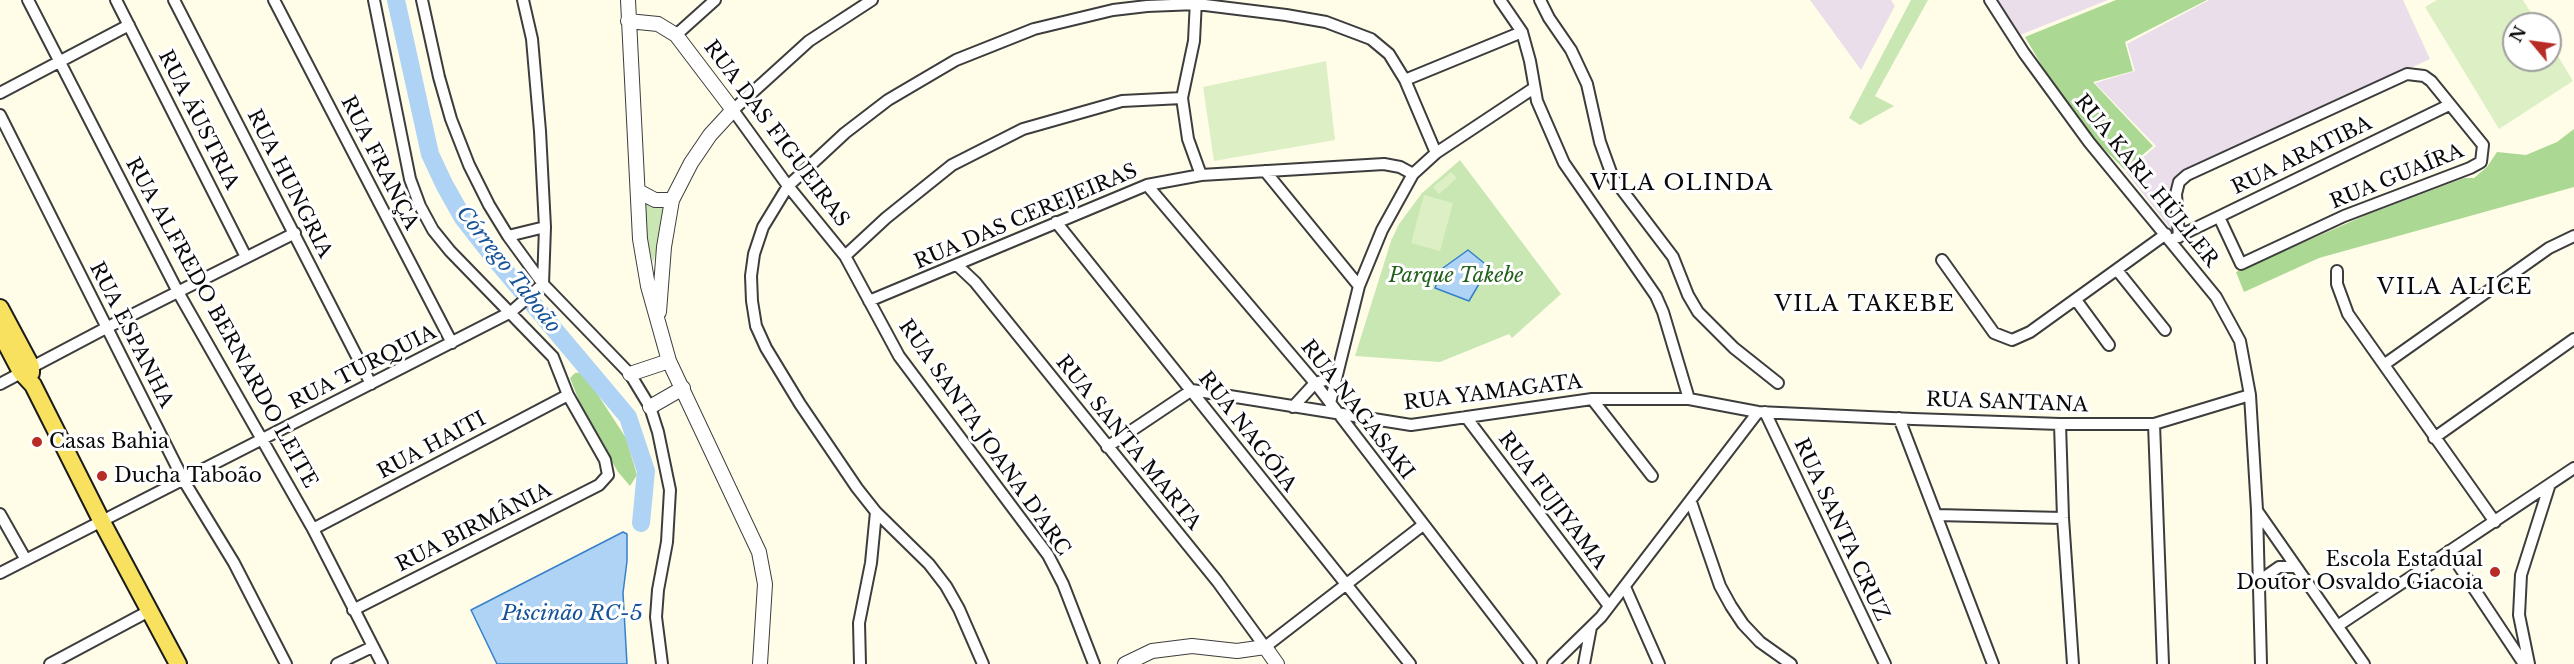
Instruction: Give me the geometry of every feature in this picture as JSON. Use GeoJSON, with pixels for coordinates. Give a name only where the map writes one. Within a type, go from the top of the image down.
{"type":"FeatureCollection","features":[{"type":"Feature","properties":{"kind":"main road"},"geometry":{"type":"LineString","coordinates":[[0,308],[33,385],[102,522],[178,664]]}},
{"type":"Feature","properties":{"kind":"main road"},"geometry":{"type":"LineString","coordinates":[[0,333],[26,369]]}},
{"type":"Feature","properties":{"kind":"street","name":"RUA ALFREDO BERNARDO LEITE"},"geometry":{"type":"LineString","coordinates":[[28,0],[178,292],[313,529],[381,664]]}},
{"type":"Feature","properties":{"kind":"street","name":"RUA ÁUSTRIA"},"geometry":{"type":"LineString","coordinates":[[116,0],[246,257]]}},
{"type":"Feature","properties":{"kind":"street","name":"RUA HUNGRIA"},"geometry":{"type":"LineString","coordinates":[[174,0],[371,384]]}},
{"type":"Feature","properties":{"kind":"street","name":"RUA FRANÇA"},"geometry":{"type":"LineString","coordinates":[[274,0],[452,343]]}},
{"type":"Feature","properties":{"kind":"street"},"geometry":{"type":"LineString","coordinates":[[374,0],[410,179],[420,206],[433,230],[450,251],[514,310],[553,357],[568,394]]}},
{"type":"Feature","properties":{"kind":"street"},"geometry":{"type":"LineString","coordinates":[[422,0],[451,119],[469,165],[508,236],[541,285],[630,375],[650,407],[670,490],[670,519],[656,617],[662,664]]}},
{"type":"Feature","properties":{"kind":"street"},"geometry":{"type":"LineString","coordinates":[[523,0],[532,39],[545,227],[541,285]]}},
{"type":"Feature","properties":{"kind":"street"},"geometry":{"type":"LineString","coordinates":[[627,0],[643,255],[669,360],[759,552],[765,584],[760,664]]}},
{"type":"Feature","properties":{"kind":"street"},"geometry":{"type":"LineString","coordinates":[[676,35],[715,0]]}},
{"type":"Feature","properties":{"kind":"street"},"geometry":{"type":"LineString","coordinates":[[658,323],[664,247],[672,200],[691,163],[710,135],[733,110],[809,41],[872,0]]}},
{"type":"Feature","properties":{"kind":"street"},"geometry":{"type":"LineString","coordinates":[[1500,0],[1522,32],[1534,88],[1552,141],[1564,163],[1656,296],[1664,312],[1689,399]]}},
{"type":"Feature","properties":{"kind":"street"},"geometry":{"type":"LineString","coordinates":[[1540,0],[1549,18],[1571,50],[1587,84],[1600,142],[1612,178],[1673,257],[1688,296],[1698,312],[1734,348],[1778,383]]}},
{"type":"Feature","properties":{"kind":"street","name":"RUA KARL HÜLLER"},"geometry":{"type":"LineString","coordinates":[[1990,0],[2024,53],[2088,142],[2172,237],[2216,297],[2240,341],[2250,395],[2257,510],[2261,664]]}},
{"type":"Feature","properties":{"kind":"street"},"geometry":{"type":"LineString","coordinates":[[1196,2],[1194,41],[1182,98],[1188,139],[1201,175]]}},
{"type":"Feature","properties":{"kind":"street"},"geometry":{"type":"LineString","coordinates":[[983,664],[959,609],[946,586],[928,564],[876,513],[800,404],[766,348],[756,326],[750,276],[754,254],[763,227],[788,186],[845,133],[888,100],[956,60],[1034,29],[1074,18],[1148,6],[1196,2],[1326,22],[1381,45],[1405,80],[1436,153]]}},
{"type":"Feature","properties":{"kind":"street","name":"RUA DAS FIGUEIRAS"},"geometry":{"type":"LineString","coordinates":[[628,21],[658,24],[676,35],[788,186],[845,256],[869,301]]}},
{"type":"Feature","properties":{"kind":"street"},"geometry":{"type":"LineString","coordinates":[[0,93],[129,26]]}},
{"type":"Feature","properties":{"kind":"street"},"geometry":{"type":"LineString","coordinates":[[1405,80],[1522,32]]}},
{"type":"Feature","properties":{"kind":"street","name":"RUA GUAÍRA"},"geometry":{"type":"LineString","coordinates":[[2172,237],[2175,194],[2179,182],[2187,175],[2407,74],[2424,76],[2483,145],[2481,162],[2470,168],[2344,216],[2241,264],[2220,217]]}},
{"type":"Feature","properties":{"kind":"street"},"geometry":{"type":"LineString","coordinates":[[1330,403],[1359,286],[1387,219],[1413,174],[1436,153],[1534,88]]}},
{"type":"Feature","properties":{"kind":"street"},"geometry":{"type":"LineString","coordinates":[[845,256],[886,218],[952,165],[1023,129],[1122,101],[1182,98]]}},
{"type":"Feature","properties":{"kind":"street","name":"RUA ARATIBA"},"geometry":{"type":"LineString","coordinates":[[1942,260],[1990,328],[2003,338],[2012,340],[2030,332],[2117,270],[2172,237],[2220,217],[2449,105]]}},
{"type":"Feature","properties":{"kind":"street","name":"RUA ESPANHA"},"geometry":{"type":"LineString","coordinates":[[0,115],[184,481],[234,563],[286,664]]}},
{"type":"Feature","properties":{"kind":"street","name":"RUA DAS CEREJEIRAS"},"geometry":{"type":"LineString","coordinates":[[869,301],[958,266],[1056,222],[1147,185],[1201,175],[1384,164],[1400,167],[1413,174]]}},
{"type":"Feature","properties":{"kind":"street"},"geometry":{"type":"LineString","coordinates":[[1265,171],[1359,286]]}},
{"type":"Feature","properties":{"kind":"street","name":"RUA NAGASAKI"},"geometry":{"type":"LineString","coordinates":[[1147,185],[1315,383],[1531,664]]}},
{"type":"Feature","properties":{"kind":"street"},"geometry":{"type":"LineString","coordinates":[[638,191],[655,200],[672,200]]}},
{"type":"Feature","properties":{"kind":"street","name":"RUA NAGÓIA"},"geometry":{"type":"LineString","coordinates":[[1056,222],[1410,664]]}},
{"type":"Feature","properties":{"kind":"street"},"geometry":{"type":"LineString","coordinates":[[508,236],[545,227]]}},
{"type":"Feature","properties":{"kind":"street"},"geometry":{"type":"LineString","coordinates":[[0,384],[295,233]]}},
{"type":"Feature","properties":{"kind":"street"},"geometry":{"type":"LineString","coordinates":[[2385,364],[2549,248],[2574,236]]}},
{"type":"Feature","properties":{"kind":"street","name":"RUA SANTA MARTA"},"geometry":{"type":"LineString","coordinates":[[958,266],[975,282],[1217,581],[1265,647]]}},
{"type":"Feature","properties":{"kind":"street"},"geometry":{"type":"LineString","coordinates":[[2117,270],[2165,330]]}},
{"type":"Feature","properties":{"kind":"street"},"geometry":{"type":"LineString","coordinates":[[2337,271],[2337,284],[2348,314],[2495,522]]}},
{"type":"Feature","properties":{"kind":"street","name":"RUA TURQUIA"},"geometry":{"type":"LineString","coordinates":[[0,573],[184,481],[514,310],[541,285]]}},
{"type":"Feature","properties":{"kind":"street"},"geometry":{"type":"LineString","coordinates":[[2076,300],[2109,345]]}},
{"type":"Feature","properties":{"kind":"street","name":"RUA SANTA JOANA D'ARC"},"geometry":{"type":"LineString","coordinates":[[869,301],[899,356],[1048,555],[1063,584],[1094,664]]}},
{"type":"Feature","properties":{"kind":"street"},"geometry":{"type":"LineString","coordinates":[[2434,438],[2574,339]]}},
{"type":"Feature","properties":{"kind":"street"},"geometry":{"type":"LineString","coordinates":[[630,375],[669,360]]}},
{"type":"Feature","properties":{"kind":"street"},"geometry":{"type":"LineString","coordinates":[[1293,407],[1315,383],[1336,377]]}},
{"type":"Feature","properties":{"kind":"street"},"geometry":{"type":"LineString","coordinates":[[650,407],[683,388]]}},
{"type":"Feature","properties":{"kind":"street"},"geometry":{"type":"LineString","coordinates":[[1107,447],[1192,390]]}},
{"type":"Feature","properties":{"kind":"street","name":"RUA YAMAGATA"},"geometry":{"type":"LineString","coordinates":[[1192,390],[1411,425],[1592,399],[1689,399],[1762,412]]}},
{"type":"Feature","properties":{"kind":"street","name":"RUA BIRMÂNIA"},"geometry":{"type":"LineString","coordinates":[[353,610],[599,485],[608,475],[605,460],[568,394]]}},
{"type":"Feature","properties":{"kind":"street","name":"RUA HAITI"},"geometry":{"type":"LineString","coordinates":[[313,529],[568,394]]}},
{"type":"Feature","properties":{"kind":"street","name":"RUA SANTANA"},"geometry":{"type":"LineString","coordinates":[[1762,412],[2060,424],[2154,424],[2250,395]]}},
{"type":"Feature","properties":{"kind":"street"},"geometry":{"type":"LineString","coordinates":[[1592,399],[1652,476]]}},
{"type":"Feature","properties":{"kind":"street"},"geometry":{"type":"LineString","coordinates":[[1553,664],[1591,627],[1625,587],[1762,412]]}},
{"type":"Feature","properties":{"kind":"street","name":"RUA SANTA CRUZ"},"geometry":{"type":"LineString","coordinates":[[1762,412],[1885,664]]}},
{"type":"Feature","properties":{"kind":"street","name":"RUA FUJIYAMA"},"geometry":{"type":"LineString","coordinates":[[1466,417],[1609,606]]}},
{"type":"Feature","properties":{"kind":"street"},"geometry":{"type":"LineString","coordinates":[[1899,418],[1992,664]]}},
{"type":"Feature","properties":{"kind":"street"},"geometry":{"type":"LineString","coordinates":[[2060,424],[2063,518],[2073,664]]}},
{"type":"Feature","properties":{"kind":"street"},"geometry":{"type":"LineString","coordinates":[[2154,424],[2163,664]]}},
{"type":"Feature","properties":{"kind":"street"},"geometry":{"type":"LineString","coordinates":[[2339,625],[2574,468]]}},
{"type":"Feature","properties":{"kind":"street"},"geometry":{"type":"LineString","coordinates":[[2529,664],[2519,615],[2521,574],[2549,486]]}},
{"type":"Feature","properties":{"kind":"street"},"geometry":{"type":"LineString","coordinates":[[1691,502],[1720,586],[1731,606],[1743,624],[1760,642],[1791,664]]}},
{"type":"Feature","properties":{"kind":"street"},"geometry":{"type":"LineString","coordinates":[[2257,510],[2364,664]]}},
{"type":"Feature","properties":{"kind":"street"},"geometry":{"type":"LineString","coordinates":[[860,664],[859,623],[871,563],[876,513]]}},
{"type":"Feature","properties":{"kind":"street"},"geometry":{"type":"LineString","coordinates":[[0,514],[26,560]]}},
{"type":"Feature","properties":{"kind":"street"},"geometry":{"type":"LineString","coordinates":[[1936,515],[2063,518]]}},
{"type":"Feature","properties":{"kind":"street"},"geometry":{"type":"LineString","coordinates":[[1125,664],[1152,651],[1176,646],[1237,651],[1265,647],[1423,525]]}},
{"type":"Feature","properties":{"kind":"street"},"geometry":{"type":"LineString","coordinates":[[2449,551],[2524,664]]}},
{"type":"Feature","properties":{"kind":"street"},"geometry":{"type":"LineString","coordinates":[[2259,580],[2279,567],[2295,567]]}},
{"type":"Feature","properties":{"kind":"street"},"geometry":{"type":"LineString","coordinates":[[1625,587],[1659,664]]}},
{"type":"Feature","properties":{"kind":"street"},"geometry":{"type":"LineString","coordinates":[[50,664],[149,611]]}},
{"type":"Feature","properties":{"kind":"street"},"geometry":{"type":"LineString","coordinates":[[1584,664],[1591,627]]}},
{"type":"Feature","properties":{"kind":"street"},"geometry":{"type":"LineString","coordinates":[[337,664],[372,647]]}},
{"type":"Feature","properties":{"kind":"street"},"geometry":{"type":"LineString","coordinates":[[1265,647],[1277,664]]}},
{"type":"Feature","properties":{"kind":"shaded area"},"geometry":{"type":"Polygon","coordinates":[[[1810,0],[1891,0],[1895,6],[1861,70],[1810,0]]]}},
{"type":"Feature","properties":{"kind":"shaded area"},"geometry":{"type":"Polygon","coordinates":[[[1997,0],[2108,0],[2020,35],[1997,0]]]}},
{"type":"Feature","properties":{"kind":"shaded area"},"geometry":{"type":"Polygon","coordinates":[[[2209,0],[2403,0],[2430,59],[2174,178],[2173,232],[2126,172],[2156,146],[2095,83],[2135,71],[2127,44],[2209,0]]]}},
{"type":"Feature","properties":{"kind":"green space"},"geometry":{"type":"Polygon","coordinates":[[[1911,0],[1928,0],[1875,96],[1894,106],[1860,125],[1849,118],[1911,0]]]}},
{"type":"Feature","properties":{"kind":"green space"},"geometry":{"type":"Polygon","coordinates":[[[2116,0],[2207,0],[2125,42],[2133,71],[2093,82],[2153,146],[2125,170],[2095,140],[2058,93],[2025,37],[2116,0]]]}},
{"type":"Feature","properties":{"kind":"green space"},"geometry":{"type":"Polygon","coordinates":[[[2437,0],[2523,0],[2530,12],[2502,12],[2502,72],[2562,72],[2562,63],[2573,81],[2499,129],[2425,7],[2437,0]]]}},
{"type":"Feature","properties":{"kind":"green space"},"geometry":{"type":"Polygon","coordinates":[[[1326,61],[1335,140],[1214,161],[1203,87],[1326,61]]]}},
{"type":"Feature","properties":{"kind":"green space"},"geometry":{"type":"Polygon","coordinates":[[[2574,129],[2574,187],[2319,258],[2244,292],[2236,272],[2366,215],[2464,178],[2474,178],[2487,167],[2497,152],[2526,155],[2557,142],[2574,129]]]}},
{"type":"Feature","properties":{"kind":"green space","name":"Parque Takebe"},"geometry":{"type":"Polygon","coordinates":[[[1460,160],[1561,294],[1512,338],[1509,334],[1440,362],[1355,356],[1391,241],[1399,224],[1422,193],[1460,160]]]}},
{"type":"Feature","properties":{"kind":"green space"},"geometry":{"type":"Polygon","coordinates":[[[1451,172],[1457,178],[1439,194],[1433,187],[1451,172]]]}},
{"type":"Feature","properties":{"kind":"green space"},"geometry":{"type":"Polygon","coordinates":[[[1424,195],[1453,203],[1440,251],[1411,243],[1424,195]]]}},
{"type":"Feature","properties":{"kind":"green space"},"geometry":{"type":"Polygon","coordinates":[[[643,197],[661,207],[669,204],[653,263],[646,238],[643,197]]]}},
{"type":"Feature","properties":{"kind":"green space"},"geometry":{"type":"Polygon","coordinates":[[[583,372],[626,438],[637,475],[630,486],[618,472],[583,411],[570,378],[575,373],[583,372]]]}},
{"type":"Feature","properties":{"kind":"water"},"geometry":{"type":"Polygon","coordinates":[[[1468,250],[1489,267],[1469,301],[1435,288],[1443,268],[1468,250]]]}},
{"type":"Feature","properties":{"kind":"water","name":"Piscinão RC-5"},"geometry":{"type":"Polygon","coordinates":[[[623,532],[627,534],[627,561],[623,593],[627,664],[497,664],[471,610],[623,532]]]}},
{"type":"Feature","properties":{"kind":"waterway","name":"Córrego Taboão"},"geometry":{"type":"LineString","coordinates":[[396,0],[430,154],[444,184],[463,218],[495,259],[628,417],[646,471],[641,523]]}},
{"type":"Feature","properties":{"kind":"place","name":"Casas Bahia"},"geometry":{"type":"Point","coordinates":[37,442]}},
{"type":"Feature","properties":{"kind":"place","name":"Ducha Taboão"},"geometry":{"type":"Point","coordinates":[102,476]}},
{"type":"Feature","properties":{"kind":"place","name":"Escola Estadual Doutor Osvaldo Giacoia"},"geometry":{"type":"Point","coordinates":[2495,572]}},
{"type":"Feature","properties":{"kind":"district","name":"VILA OLINDA"},"geometry":{"type":"Point","coordinates":[1682,184]}},
{"type":"Feature","properties":{"kind":"district","name":"VILA ALICE"},"geometry":{"type":"Point","coordinates":[2455,288]}},
{"type":"Feature","properties":{"kind":"district","name":"VILA TAKEBE"},"geometry":{"type":"Point","coordinates":[1865,305]}}]}
